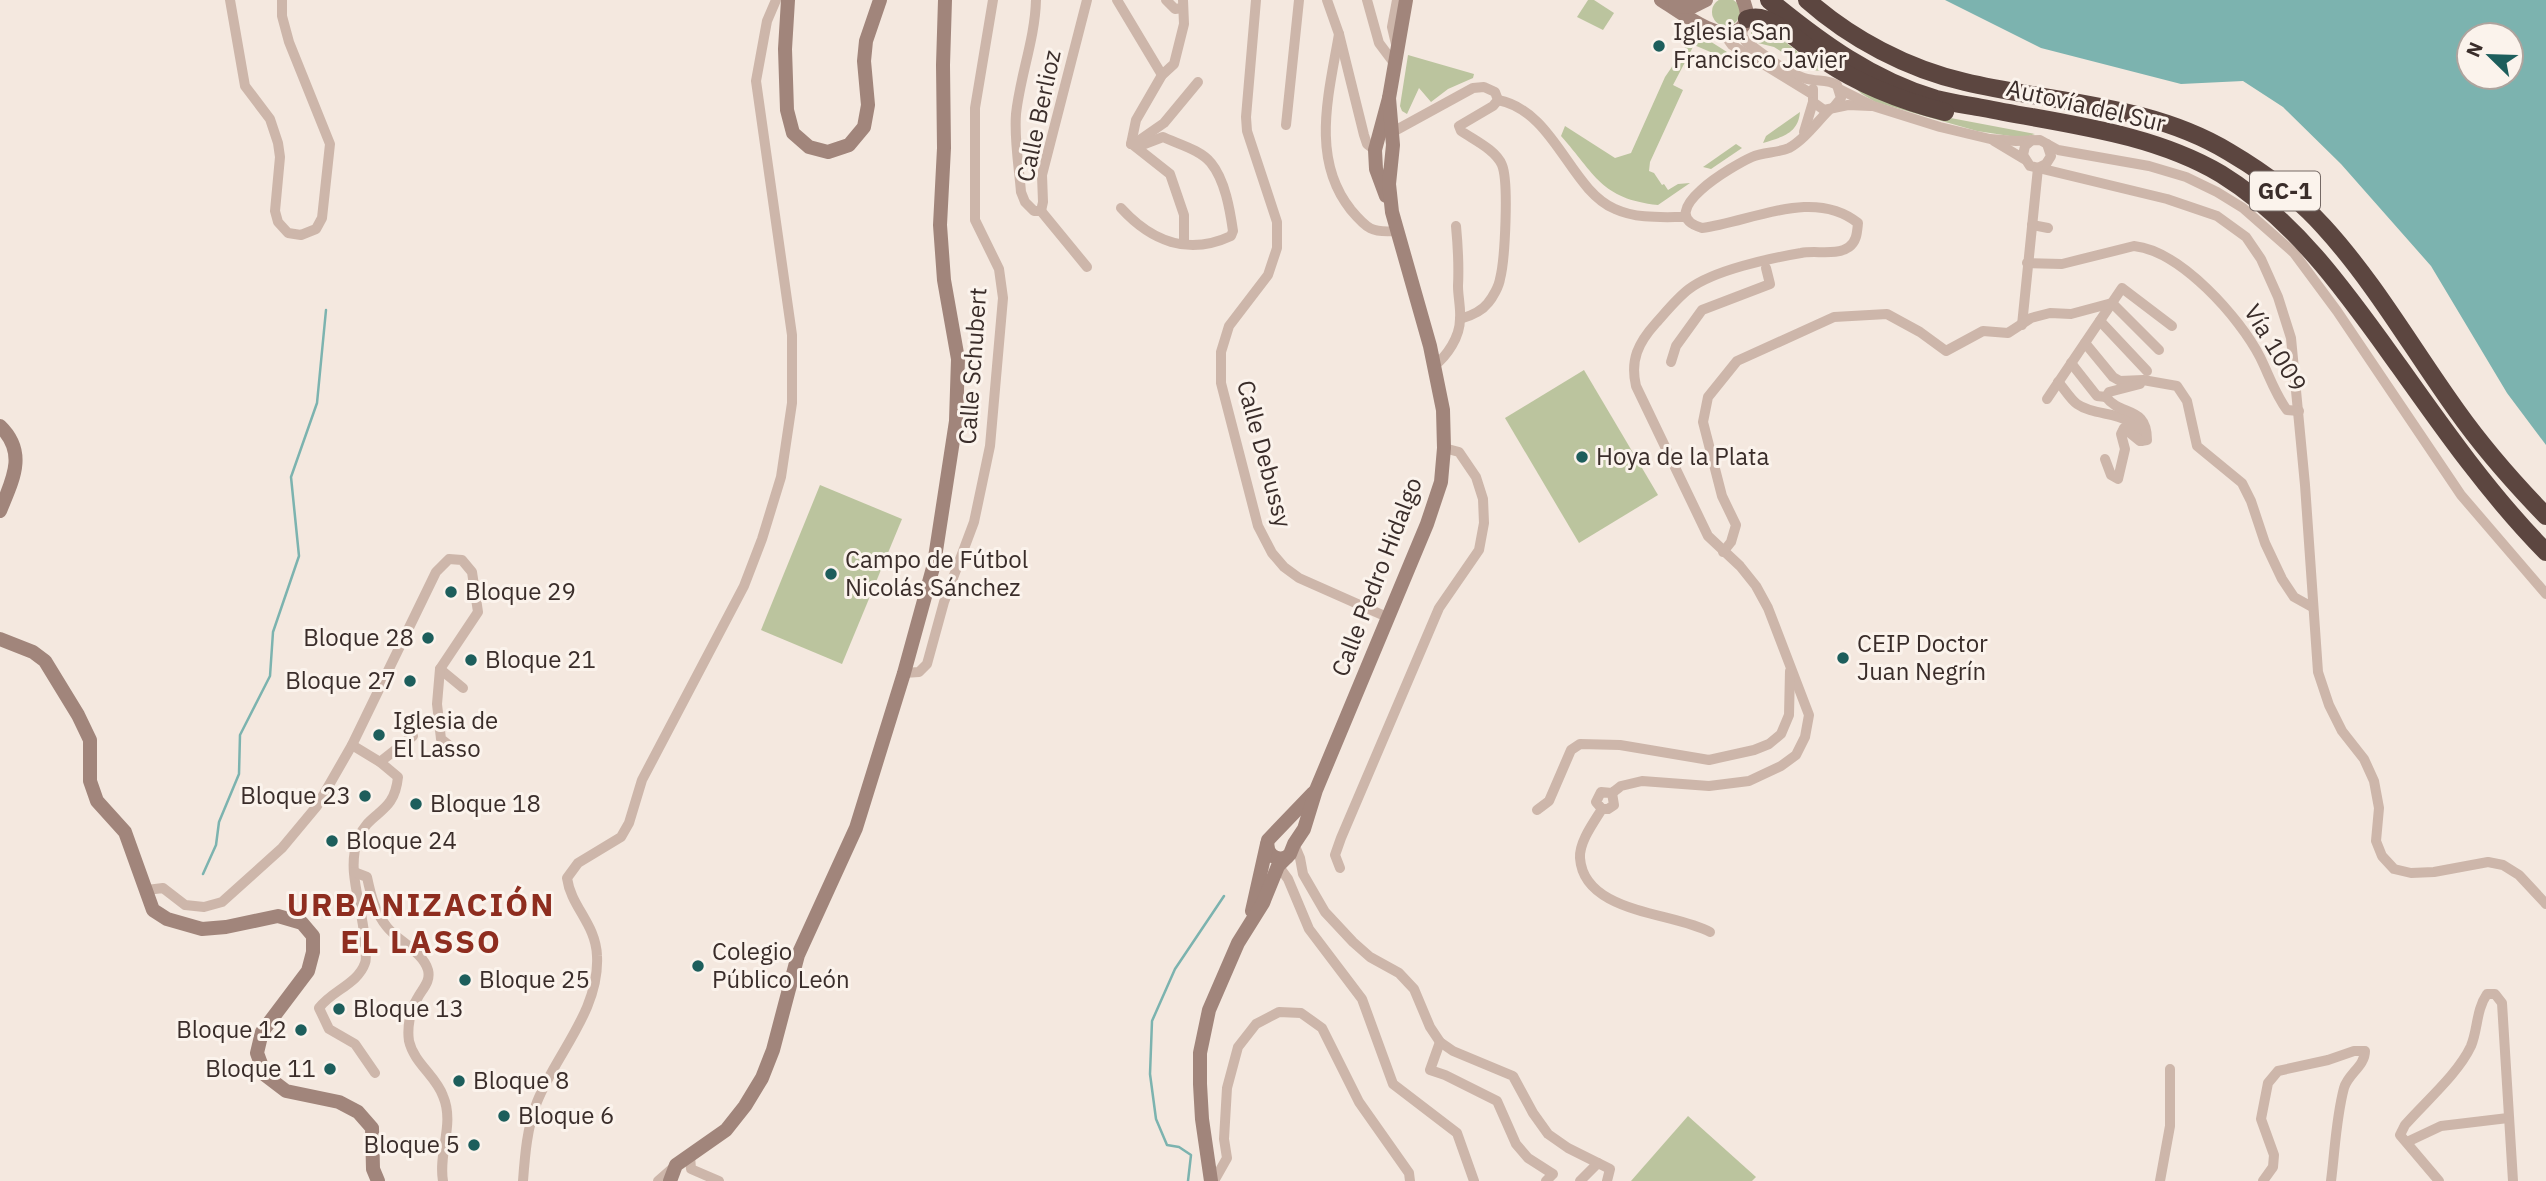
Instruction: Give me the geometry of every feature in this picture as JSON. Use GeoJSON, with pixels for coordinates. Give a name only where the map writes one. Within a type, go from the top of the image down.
{"type":"FeatureCollection","features":[{"type":"Feature","properties":{"kind":"highway","name":"Autovía del Sur"},"geometry":{"type":"LineString","coordinates":[[1769,0],[1845,58],[1936,99],[2119,135],[2175,152],[2221,174],[2273,213],[2341,285],[2459,451],[2525,531],[2546,552]]}},
{"type":"Feature","properties":{"kind":"highway","name":"Autovía del Sur"},"geometry":{"type":"LineString","coordinates":[[1807,0],[1855,36],[1926,71],[1965,82],[2129,112],[2183,130],[2228,150],[2290,195],[2332,236],[2358,268],[2459,413],[2508,476],[2546,516]]}},
{"type":"Feature","properties":{"kind":"highway"},"geometry":{"type":"LineString","coordinates":[[1745,21],[1754,16],[1767,19],[1849,75],[1881,92],[1919,106],[1965,117],[2040,120]]}},
{"type":"Feature","properties":{"kind":"street"},"geometry":{"type":"LineString","coordinates":[[230,0],[245,86],[270,119],[280,157],[275,211],[278,222],[288,233],[301,235],[316,229],[322,218],[330,144],[289,42],[282,16],[282,0]]}},
{"type":"Feature","properties":{"kind":"street"},"geometry":{"type":"LineString","coordinates":[[760,55],[759,26],[766,0]]}},
{"type":"Feature","properties":{"kind":"street"},"geometry":{"type":"LineString","coordinates":[[523,1181],[527,1133],[537,1101],[588,1005],[597,981],[597,953],[590,926],[569,893],[567,878],[578,863],[621,837],[629,823],[642,780],[744,586],[781,477],[792,403],[792,335],[756,81],[767,21],[777,0]]}},
{"type":"Feature","properties":{"kind":"street"},"geometry":{"type":"LineString","coordinates":[[777,0],[785,50],[787,110],[793,133],[809,148],[828,152],[849,145],[864,127],[868,105],[864,61],[866,41],[880,0]]}},
{"type":"Feature","properties":{"kind":"street"},"geometry":{"type":"LineString","coordinates":[[785,50],[788,0]]}},
{"type":"Feature","properties":{"kind":"street"},"geometry":{"type":"LineString","coordinates":[[659,1181],[676,1165],[726,1130],[746,1106],[762,1078],[773,1049],[798,955],[856,828],[904,673],[934,564],[956,421],[958,359],[944,280],[940,225],[944,148],[945,0]]}},
{"type":"Feature","properties":{"kind":"street","name":"Calle Schubert"},"geometry":{"type":"LineString","coordinates":[[904,673],[919,672],[927,664],[944,602],[974,522],[990,446],[1003,298],[999,269],[975,220],[975,108],[993,0]]}},
{"type":"Feature","properties":{"kind":"street"},"geometry":{"type":"LineString","coordinates":[[1036,0],[1035,23],[1021,79],[1016,118],[1021,192],[1024,202],[1034,211],[1041,211]]}},
{"type":"Feature","properties":{"kind":"street","name":"Calle Berlioz"},"geometry":{"type":"LineString","coordinates":[[1087,0],[1042,176],[1041,211],[1087,267]]}},
{"type":"Feature","properties":{"kind":"street"},"geometry":{"type":"LineString","coordinates":[[1117,0],[1162,75]]}},
{"type":"Feature","properties":{"kind":"street"},"geometry":{"type":"LineString","coordinates":[[1131,144],[1136,120],[1162,75],[1174,64],[1184,24],[1183,4],[1175,9],[1166,0]]}},
{"type":"Feature","properties":{"kind":"street","name":"Calle Debussy"},"geometry":{"type":"LineString","coordinates":[[1256,0],[1247,131],[1277,222],[1277,248],[1268,275],[1229,326],[1221,352],[1221,383],[1258,526],[1272,553],[1298,578],[1388,617]]}},
{"type":"Feature","properties":{"kind":"street"},"geometry":{"type":"LineString","coordinates":[[1286,125],[1299,0]]}},
{"type":"Feature","properties":{"kind":"street"},"geometry":{"type":"LineString","coordinates":[[1327,0],[1339,34],[1367,144],[1375,147],[1391,125],[1412,123],[1459,94],[1484,87],[1494,92],[1498,100],[1520,107],[1548,134],[1600,200],[1634,215],[1685,217]]}},
{"type":"Feature","properties":{"kind":"street"},"geometry":{"type":"LineString","coordinates":[[1367,0],[1379,43],[1396,57]]}},
{"type":"Feature","properties":{"kind":"street"},"geometry":{"type":"LineString","coordinates":[[1396,57],[1392,27],[1397,0]]}},
{"type":"Feature","properties":{"kind":"street","name":"Calle Pedro Hidalgo"},"geometry":{"type":"LineString","coordinates":[[1392,212],[1376,169],[1375,147],[1389,98],[1406,0]]}},
{"type":"Feature","properties":{"kind":"street"},"geometry":{"type":"LineString","coordinates":[[1707,0],[1686,8],[1661,0],[1718,32],[1736,31],[1745,21]]}},
{"type":"Feature","properties":{"kind":"street"},"geometry":{"type":"LineString","coordinates":[[1707,0],[1704,19],[1732,45],[1812,98],[1819,108],[1873,106]]}},
{"type":"Feature","properties":{"kind":"street"},"geometry":{"type":"LineString","coordinates":[[1743,0],[1747,8],[1742,35],[1746,42],[1802,78],[1834,83],[1839,89],[1873,106],[1940,127],[1990,139],[2040,140],[2047,143],[2050,158],[2066,173]]}},
{"type":"Feature","properties":{"kind":"street"},"geometry":{"type":"LineString","coordinates":[[767,21],[781,18]]}},
{"type":"Feature","properties":{"kind":"street"},"geometry":{"type":"LineString","coordinates":[[1339,34],[1324,143],[1330,172],[1341,197],[1363,225],[1377,232],[1396,231]]}},
{"type":"Feature","properties":{"kind":"street"},"geometry":{"type":"LineString","coordinates":[[1802,138],[1814,86],[1821,81]]}},
{"type":"Feature","properties":{"kind":"street"},"geometry":{"type":"LineString","coordinates":[[1131,144],[1147,137],[1164,123],[1198,82]]}},
{"type":"Feature","properties":{"kind":"street"},"geometry":{"type":"LineString","coordinates":[[1710,932],[1698,925],[1633,909],[1595,888],[1585,874],[1580,857],[1584,842],[1602,809],[1614,805],[1612,793],[1621,786],[1642,781],[1709,786],[1749,781],[1796,755],[1805,737],[1809,715],[1768,608],[1756,586],[1740,566],[1708,536],[1636,386],[1633,359],[1651,328],[1690,288],[1766,259],[1848,248],[1857,237],[1858,223],[1846,213],[1812,208],[1788,207],[1702,228],[1691,225],[1685,217],[1685,208],[1692,197],[1741,163],[1753,156],[1789,148],[1802,138],[1840,98],[1839,89]]}},
{"type":"Feature","properties":{"kind":"street","name":"Calle Pedro Hidalgo"},"geometry":{"type":"LineString","coordinates":[[1316,790],[1427,524],[1441,482],[1443,410],[1408,264],[1392,212],[1389,184],[1389,98]]}},
{"type":"Feature","properties":{"kind":"street"},"geometry":{"type":"LineString","coordinates":[[1460,319],[1474,315],[1488,303],[1500,280],[1506,195],[1502,162],[1461,131],[1459,126],[1493,106],[1498,100]]}},
{"type":"Feature","properties":{"kind":"street"},"geometry":{"type":"LineString","coordinates":[[1121,208],[1146,232],[1165,241],[1200,246],[1219,242],[1231,236],[1234,230],[1222,184],[1212,163],[1202,155],[1163,137],[1142,145],[1131,144]]}},
{"type":"Feature","properties":{"kind":"street"},"geometry":{"type":"LineString","coordinates":[[1990,139],[2024,159],[2030,166],[2193,207],[2217,216],[2246,237],[2261,258],[2278,297],[2291,338],[2318,672],[2329,705],[2342,731],[2364,759],[2374,781],[2379,808],[2376,841],[2382,856],[2394,869],[2411,873],[2434,872],[2488,862],[2503,865],[2519,876],[2545,903]]}},
{"type":"Feature","properties":{"kind":"street"},"geometry":{"type":"LineString","coordinates":[[2024,159],[2023,150],[2032,141]]}},
{"type":"Feature","properties":{"kind":"street","name":"Autovía del Sur"},"geometry":{"type":"LineString","coordinates":[[2047,143],[2058,150],[2148,166],[2186,177],[2243,208],[2271,231],[2294,253],[2326,295],[2461,495],[2546,594]]}},
{"type":"Feature","properties":{"kind":"street"},"geometry":{"type":"LineString","coordinates":[[1131,144],[1170,174],[1177,188],[1184,215],[1184,243]]}},
{"type":"Feature","properties":{"kind":"street","name":"Autovía del Sur"},"geometry":{"type":"LineString","coordinates":[[2050,158],[2080,155]]}},
{"type":"Feature","properties":{"kind":"street"},"geometry":{"type":"LineString","coordinates":[[2022,325],[2038,168],[2050,158]]}},
{"type":"Feature","properties":{"kind":"street"},"geometry":{"type":"LineString","coordinates":[[1376,169],[1384,171],[1391,167]]}},
{"type":"Feature","properties":{"kind":"street"},"geometry":{"type":"LineString","coordinates":[[2032,225],[2048,228]]}},
{"type":"Feature","properties":{"kind":"street"},"geometry":{"type":"LineString","coordinates":[[1434,366],[1445,357],[1458,330],[1460,319],[1460,262],[1455,226]]}},
{"type":"Feature","properties":{"kind":"street","name":"Vía 1009"},"geometry":{"type":"LineString","coordinates":[[2027,263],[2063,264],[2134,246],[2144,247],[2183,269],[2232,313],[2249,338],[2279,399],[2287,410],[2299,411]]}},
{"type":"Feature","properties":{"kind":"street"},"geometry":{"type":"LineString","coordinates":[[1671,362],[1676,346],[1702,310],[1770,284],[1766,268]]}},
{"type":"Feature","properties":{"kind":"street"},"geometry":{"type":"LineString","coordinates":[[2047,399],[2122,288],[2172,326]]}},
{"type":"Feature","properties":{"kind":"street"},"geometry":{"type":"LineString","coordinates":[[1723,551],[1731,541],[1736,525],[1722,496],[1703,422],[1708,397],[1737,361],[1835,317],[1887,314],[1920,332],[1946,351],[1983,331],[2008,333],[2031,318],[2050,313],[2071,314],[2112,303]]}},
{"type":"Feature","properties":{"kind":"street"},"geometry":{"type":"LineString","coordinates":[[2112,303],[2159,350]]}},
{"type":"Feature","properties":{"kind":"street"},"geometry":{"type":"LineString","coordinates":[[2100,321],[2147,371]]}},
{"type":"Feature","properties":{"kind":"street"},"geometry":{"type":"LineString","coordinates":[[2085,343],[2113,377],[2120,381],[2143,380],[2177,386],[2187,401],[2197,446],[2242,483],[2282,579],[2294,597],[2312,607]]}},
{"type":"Feature","properties":{"kind":"street"},"geometry":{"type":"LineString","coordinates":[[2071,363],[2098,396],[2106,397],[2110,403],[2141,418],[2147,428],[2147,440],[2141,441],[2124,428],[2121,434],[2125,449],[2123,467],[2118,479],[2111,475],[2105,459]]}},
{"type":"Feature","properties":{"kind":"street"},"geometry":{"type":"LineString","coordinates":[[2059,382],[2077,404],[2132,422],[2139,430],[2141,441]]}},
{"type":"Feature","properties":{"kind":"street"},"geometry":{"type":"LineString","coordinates":[[2106,397],[2109,392],[2162,382]]}},
{"type":"Feature","properties":{"kind":"street"},"geometry":{"type":"LineString","coordinates":[[0,426],[8,434],[16,456],[15,474],[0,511]]}},
{"type":"Feature","properties":{"kind":"street"},"geometry":{"type":"LineString","coordinates":[[1340,868],[1335,855],[1341,838],[1439,608],[1479,550],[1484,523],[1483,499],[1476,477],[1459,452],[1444,448]]}},
{"type":"Feature","properties":{"kind":"street"},"geometry":{"type":"LineString","coordinates":[[147,890],[163,888],[185,905],[204,907],[222,902],[282,848],[317,806],[352,745],[436,572],[449,559],[462,560],[472,572],[478,612],[440,669],[437,704],[441,739],[451,747]]}},
{"type":"Feature","properties":{"kind":"street"},"geometry":{"type":"LineString","coordinates":[[0,639],[33,652],[45,661],[79,715],[90,740],[90,781],[97,801],[125,832],[153,910],[167,919],[202,929],[278,916],[302,923],[313,936],[313,952],[307,971],[262,1031],[257,1053],[265,1075],[286,1090],[339,1102],[358,1112],[372,1128],[373,1168],[378,1181]]}},
{"type":"Feature","properties":{"kind":"street"},"geometry":{"type":"LineString","coordinates":[[1537,810],[1549,801],[1566,759],[1571,750],[1580,744],[1620,745],[1709,760],[1769,744],[1781,734],[1789,715],[1791,664]]}},
{"type":"Feature","properties":{"kind":"street"},"geometry":{"type":"LineString","coordinates":[[440,669],[463,688]]}},
{"type":"Feature","properties":{"kind":"street"},"geometry":{"type":"LineString","coordinates":[[380,762],[413,736]]}},
{"type":"Feature","properties":{"kind":"street"},"geometry":{"type":"LineString","coordinates":[[352,745],[398,777],[396,793],[384,811],[368,821],[354,856],[354,872],[365,936],[365,962],[349,984],[326,998],[319,1008],[329,1029],[355,1044],[374,1073]]}},
{"type":"Feature","properties":{"kind":"street"},"geometry":{"type":"LineString","coordinates":[[1316,790],[1278,832],[1270,836],[1280,854],[1309,929],[1362,999],[1393,1084],[1457,1133],[1474,1181]]}},
{"type":"Feature","properties":{"kind":"street"},"geometry":{"type":"LineString","coordinates":[[1213,1181],[1202,1119],[1200,1053],[1209,1010],[1222,976],[1280,854],[1304,829],[1316,790]]}},
{"type":"Feature","properties":{"kind":"street"},"geometry":{"type":"LineString","coordinates":[[1247,928],[1263,903],[1280,854]]}},
{"type":"Feature","properties":{"kind":"street"},"geometry":{"type":"LineString","coordinates":[[1280,854],[1300,858],[1303,874],[1325,912],[1361,950],[1399,973],[1415,989],[1430,1027],[1440,1042],[1453,1051],[1513,1076],[1548,1134],[1610,1170],[1606,1181]]}},
{"type":"Feature","properties":{"kind":"street"},"geometry":{"type":"LineString","coordinates":[[354,872],[367,877],[372,903],[387,928],[416,954],[428,969],[427,984],[416,999],[410,1017],[409,1041],[418,1060],[443,1094],[449,1116],[441,1169],[443,1181]]}},
{"type":"Feature","properties":{"kind":"street"},"geometry":{"type":"LineString","coordinates":[[2439,1181],[2400,1135],[2405,1125],[2463,1060],[2472,1043],[2480,1004],[2487,994],[2495,994],[2502,1003],[2513,1181]]}},
{"type":"Feature","properties":{"kind":"street"},"geometry":{"type":"LineString","coordinates":[[1213,1181],[1227,1158],[1224,1139],[1227,1088],[1238,1047],[1256,1024],[1279,1012],[1301,1013],[1322,1028],[1359,1102],[1409,1173],[1410,1181]]}},
{"type":"Feature","properties":{"kind":"street"},"geometry":{"type":"LineString","coordinates":[[1440,1042],[1430,1070],[1445,1074],[1497,1101],[1516,1144],[1528,1158],[1553,1174],[1546,1181]]}},
{"type":"Feature","properties":{"kind":"street"},"geometry":{"type":"LineString","coordinates":[[2263,1181],[2273,1167],[2274,1155],[2261,1119],[2268,1083],[2278,1071],[2354,1051],[2365,1051],[2365,1059],[2345,1084],[2331,1181]]}},
{"type":"Feature","properties":{"kind":"street"},"geometry":{"type":"LineString","coordinates":[[2160,1181],[2170,1126],[2170,1069]]}},
{"type":"Feature","properties":{"kind":"street"},"geometry":{"type":"LineString","coordinates":[[2407,1142],[2441,1126],[2508,1118]]}},
{"type":"Feature","properties":{"kind":"street"},"geometry":{"type":"LineString","coordinates":[[690,1156],[691,1169],[719,1181]]}},
{"type":"Feature","properties":{"kind":"street"},"geometry":{"type":"LineString","coordinates":[[1580,1181],[1598,1163]]}},
{"type":"Feature","properties":{"kind":"street"},"geometry":{"type":"LineString","coordinates":[[670,1181],[676,1165]]}},
{"type":"Feature","properties":{"kind":"green space"},"geometry":{"type":"Polygon","coordinates":[[[1726,-2],[1736,2],[1740,12],[1736,22],[1726,26],[1716,22],[1712,12],[1716,2],[1726,-2]]]}},
{"type":"Feature","properties":{"kind":"green space"},"geometry":{"type":"Polygon","coordinates":[[[1588,0],[1594,0],[1614,13],[1603,30],[1577,17],[1588,0]]]}},
{"type":"Feature","properties":{"kind":"green space"},"geometry":{"type":"Polygon","coordinates":[[[1758,23],[1772,26],[1784,41],[1816,66],[1834,70],[1890,99],[1940,116],[2035,134],[2023,138],[1977,131],[1875,102],[1836,72],[1810,70],[1774,47],[1754,42],[1751,30],[1758,23]]]}},
{"type":"Feature","properties":{"kind":"green space"},"geometry":{"type":"Polygon","coordinates":[[[1694,31],[1749,66],[1748,68],[1694,45],[1673,85],[1683,90],[1650,162],[1649,171],[1654,173],[1668,190],[1678,184],[1690,183],[1658,205],[1639,202],[1611,191],[1561,136],[1565,126],[1615,158],[1631,153],[1665,77],[1676,61],[1680,64],[1682,61],[1679,58],[1694,31]]]}},
{"type":"Feature","properties":{"kind":"green space"},"geometry":{"type":"Polygon","coordinates":[[[1408,55],[1474,74],[1473,78],[1448,89],[1431,102],[1419,88],[1407,114],[1400,106],[1408,55]]]}},
{"type":"Feature","properties":{"kind":"green space"},"geometry":{"type":"Polygon","coordinates":[[[1800,112],[1796,125],[1788,134],[1763,143],[1766,136],[1800,112]]]}},
{"type":"Feature","properties":{"kind":"green space"},"geometry":{"type":"Polygon","coordinates":[[[1736,144],[1742,148],[1711,169],[1703,167],[1736,144]]]}},
{"type":"Feature","properties":{"kind":"green space","name":"Hoya de la Plata"},"geometry":{"type":"Polygon","coordinates":[[[1584,370],[1658,495],[1579,543],[1505,418],[1584,370]]]}},
{"type":"Feature","properties":{"kind":"green space","name":"Campo de Fútbol Nicolás Sánchez"},"geometry":{"type":"Polygon","coordinates":[[[820,485],[902,519],[842,664],[761,630],[820,485]]]}},
{"type":"Feature","properties":{"kind":"green space"},"geometry":{"type":"Polygon","coordinates":[[[1688,1116],[1756,1177],[1752,1181],[1631,1181],[1688,1116]]]}},
{"type":"Feature","properties":{"kind":"water"},"geometry":{"type":"Polygon","coordinates":[[[1945,0],[2546,0],[2546,445],[2507,393],[2431,266],[2341,164],[2283,107],[2243,81],[2181,84],[2041,48],[1945,0]]]}},
{"type":"Feature","properties":{"kind":"waterway"},"geometry":{"type":"LineString","coordinates":[[203,874],[216,845],[219,822],[239,774],[240,735],[270,676],[273,632],[299,556],[291,477],[317,403],[326,310]]}},
{"type":"Feature","properties":{"kind":"waterway"},"geometry":{"type":"LineString","coordinates":[[1188,1181],[1191,1155],[1179,1147],[1167,1145],[1156,1119],[1150,1074],[1152,1021],[1175,969],[1224,896]]}},
{"type":"Feature","properties":{"kind":"place","name":"Iglesia San Francisco Javier"},"geometry":{"type":"Point","coordinates":[1659,46]}},
{"type":"Feature","properties":{"kind":"place","name":"Hoya de la Plata"},"geometry":{"type":"Point","coordinates":[1582,457]}},
{"type":"Feature","properties":{"kind":"place","name":"Campo de Fútbol Nicolás Sánchez"},"geometry":{"type":"Point","coordinates":[831,574]}},
{"type":"Feature","properties":{"kind":"place","name":"Bloque 29"},"geometry":{"type":"Point","coordinates":[451,592]}},
{"type":"Feature","properties":{"kind":"place","name":"Bloque 28"},"geometry":{"type":"Point","coordinates":[428,638]}},
{"type":"Feature","properties":{"kind":"place","name":"CEIP Doctor Juan Negrín"},"geometry":{"type":"Point","coordinates":[1843,658]}},
{"type":"Feature","properties":{"kind":"place","name":"Bloque 21"},"geometry":{"type":"Point","coordinates":[471,660]}},
{"type":"Feature","properties":{"kind":"place","name":"Bloque 27"},"geometry":{"type":"Point","coordinates":[410,681]}},
{"type":"Feature","properties":{"kind":"place","name":"Iglesia de El Lasso"},"geometry":{"type":"Point","coordinates":[379,735]}},
{"type":"Feature","properties":{"kind":"place","name":"Bloque 23"},"geometry":{"type":"Point","coordinates":[365,796]}},
{"type":"Feature","properties":{"kind":"place","name":"Bloque 18"},"geometry":{"type":"Point","coordinates":[416,804]}},
{"type":"Feature","properties":{"kind":"place","name":"Bloque 24"},"geometry":{"type":"Point","coordinates":[332,841]}},
{"type":"Feature","properties":{"kind":"place","name":"Colegio Público León"},"geometry":{"type":"Point","coordinates":[698,966]}},
{"type":"Feature","properties":{"kind":"place","name":"Bloque 25"},"geometry":{"type":"Point","coordinates":[465,980]}},
{"type":"Feature","properties":{"kind":"place","name":"Bloque 13"},"geometry":{"type":"Point","coordinates":[339,1009]}},
{"type":"Feature","properties":{"kind":"place","name":"Bloque 12"},"geometry":{"type":"Point","coordinates":[301,1030]}},
{"type":"Feature","properties":{"kind":"place","name":"Bloque 11"},"geometry":{"type":"Point","coordinates":[330,1069]}},
{"type":"Feature","properties":{"kind":"place","name":"Bloque 8"},"geometry":{"type":"Point","coordinates":[459,1081]}},
{"type":"Feature","properties":{"kind":"place","name":"Bloque 6"},"geometry":{"type":"Point","coordinates":[504,1116]}},
{"type":"Feature","properties":{"kind":"place","name":"Bloque 5"},"geometry":{"type":"Point","coordinates":[474,1145]}},
{"type":"Feature","properties":{"kind":"district","name":"URBANIZACIÓN EL LASSO"},"geometry":{"type":"Point","coordinates":[421,924]}}]}
